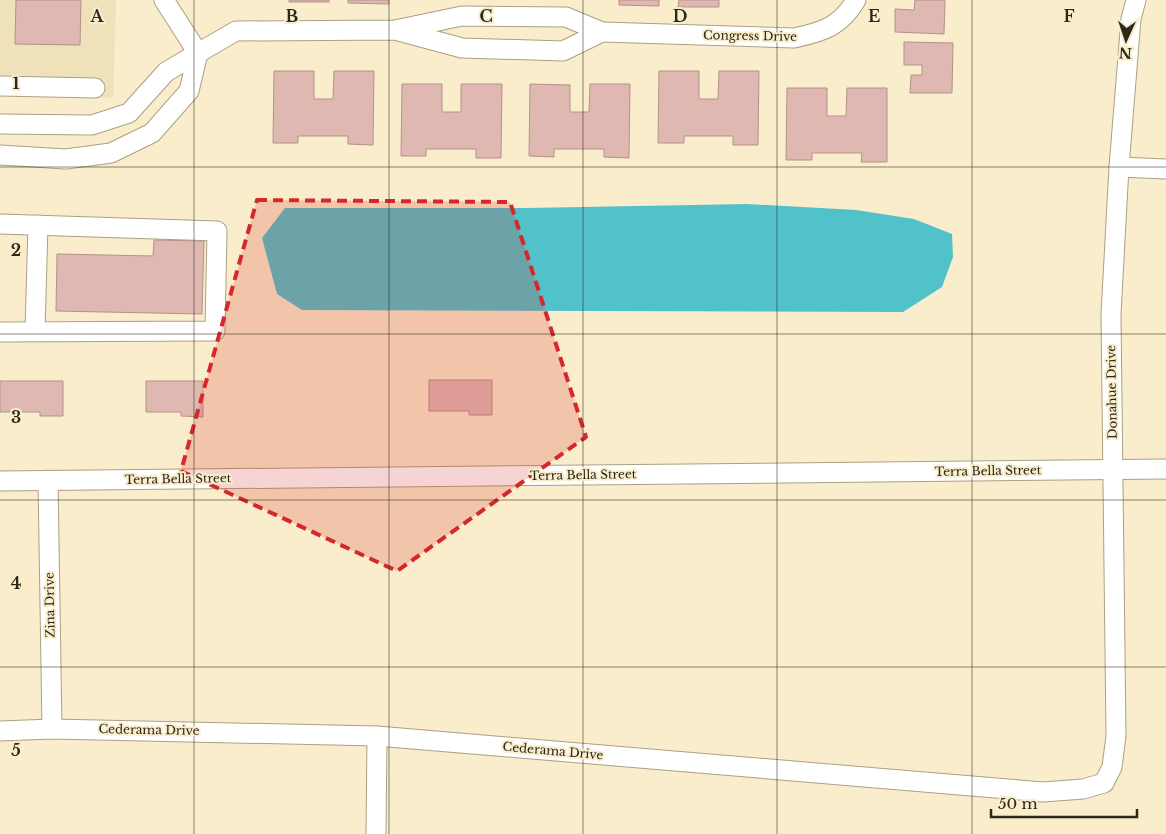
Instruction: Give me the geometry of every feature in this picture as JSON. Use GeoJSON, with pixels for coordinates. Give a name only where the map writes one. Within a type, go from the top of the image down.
{"type":"FeatureCollection","features":[{"type":"Feature","properties":{"kind":"street"},"geometry":{"type":"LineString","coordinates":[[0,155],[66,159],[111,153],[152,132],[189,91],[198,53],[164,0]]}},
{"type":"Feature","properties":{"kind":"street","name":"Congress Drive"},"geometry":{"type":"LineString","coordinates":[[0,124],[92,125],[129,113],[166,72],[236,31],[395,30],[462,16],[566,17],[602,32],[794,38],[814,34],[836,24],[847,16],[856,0]]}},
{"type":"Feature","properties":{"kind":"street","name":"Donahue Drive"},"geometry":{"type":"LineString","coordinates":[[1104,783],[1112,767],[1116,736],[1111,314],[1119,167],[1131,19],[1136,0]]}},
{"type":"Feature","properties":{"kind":"street","name":"Congress Drive"},"geometry":{"type":"LineString","coordinates":[[395,30],[462,48],[563,50],[602,32]]}},
{"type":"Feature","properties":{"kind":"street"},"geometry":{"type":"LineString","coordinates":[[0,86],[95,88]]}},
{"type":"Feature","properties":{"kind":"street"},"geometry":{"type":"LineString","coordinates":[[1119,167],[1166,169]]}},
{"type":"Feature","properties":{"kind":"street"},"geometry":{"type":"LineString","coordinates":[[0,224],[218,231],[215,331],[0,332]]}},
{"type":"Feature","properties":{"kind":"street"},"geometry":{"type":"LineString","coordinates":[[35,331],[38,225]]}},
{"type":"Feature","properties":{"kind":"street","name":"Terra Bella Street"},"geometry":{"type":"LineString","coordinates":[[0,481],[1166,469]]}},
{"type":"Feature","properties":{"kind":"street","name":"Zina Drive"},"geometry":{"type":"LineString","coordinates":[[48,480],[52,729]]}},
{"type":"Feature","properties":{"kind":"street","name":"Cederama Drive"},"geometry":{"type":"LineString","coordinates":[[0,731],[52,729],[376,736],[1043,792],[1083,789],[1104,783]]}},
{"type":"Feature","properties":{"kind":"street"},"geometry":{"type":"LineString","coordinates":[[376,736],[376,834]]}},
{"type":"Feature","properties":{"kind":"highlighted area"},"geometry":{"type":"Polygon","coordinates":[[[257,200],[510,202],[586,437],[397,571],[181,471],[257,200]]]}},
{"type":"Feature","properties":{"kind":"shaded area"},"geometry":{"type":"Polygon","coordinates":[[[0,0],[116,0],[113,98],[0,96],[0,0]]]}},
{"type":"Feature","properties":{"kind":"water"},"geometry":{"type":"Polygon","coordinates":[[[747,204],[856,210],[914,219],[952,234],[953,257],[942,287],[903,312],[302,310],[277,294],[262,238],[285,208],[527,208],[747,204]]]}},
{"type":"Feature","properties":{"kind":"building"},"geometry":{"type":"Polygon","coordinates":[[[16,0],[81,0],[80,45],[15,44],[16,0]]]}},
{"type":"Feature","properties":{"kind":"building"},"geometry":{"type":"Polygon","coordinates":[[[289,0],[329,0],[329,2],[289,2],[289,0]]]}},
{"type":"Feature","properties":{"kind":"building"},"geometry":{"type":"Polygon","coordinates":[[[348,0],[389,0],[389,4],[348,3],[348,0]]]}},
{"type":"Feature","properties":{"kind":"building"},"geometry":{"type":"Polygon","coordinates":[[[619,0],[659,0],[659,6],[619,5],[619,0]]]}},
{"type":"Feature","properties":{"kind":"building"},"geometry":{"type":"Polygon","coordinates":[[[679,0],[719,0],[719,7],[678,7],[679,0]]]}},
{"type":"Feature","properties":{"kind":"building"},"geometry":{"type":"Polygon","coordinates":[[[915,0],[945,0],[944,34],[895,32],[895,9],[914,10],[915,0]]]}},
{"type":"Feature","properties":{"kind":"building"},"geometry":{"type":"Polygon","coordinates":[[[904,42],[953,43],[952,93],[910,93],[911,75],[922,75],[922,65],[904,65],[904,42]]]}},
{"type":"Feature","properties":{"kind":"building"},"geometry":{"type":"Polygon","coordinates":[[[274,71],[314,71],[314,99],[333,99],[334,71],[374,71],[373,145],[348,144],[348,136],[298,136],[298,143],[273,143],[274,71]]]}},
{"type":"Feature","properties":{"kind":"building"},"geometry":{"type":"Polygon","coordinates":[[[659,71],[699,71],[699,99],[718,99],[719,71],[759,71],[758,145],[733,145],[733,136],[684,136],[684,143],[658,143],[659,71]]]}},
{"type":"Feature","properties":{"kind":"building"},"geometry":{"type":"Polygon","coordinates":[[[402,84],[442,84],[442,112],[461,112],[461,84],[502,84],[501,158],[476,158],[476,149],[426,149],[426,156],[401,156],[402,84]]]}},
{"type":"Feature","properties":{"kind":"building"},"geometry":{"type":"Polygon","coordinates":[[[530,84],[570,85],[570,112],[589,112],[590,84],[630,84],[629,158],[604,157],[604,149],[554,149],[554,157],[529,156],[530,84]]]}},
{"type":"Feature","properties":{"kind":"building"},"geometry":{"type":"Polygon","coordinates":[[[787,88],[827,88],[827,116],[846,116],[847,88],[887,88],[887,162],[861,162],[862,153],[812,153],[812,160],[786,160],[787,88]]]}},
{"type":"Feature","properties":{"kind":"building"},"geometry":{"type":"Polygon","coordinates":[[[154,240],[204,241],[202,314],[56,311],[57,254],[153,256],[154,240]]]}},
{"type":"Feature","properties":{"kind":"building"},"geometry":{"type":"Polygon","coordinates":[[[429,380],[492,380],[492,415],[469,415],[469,411],[429,411],[429,380]]]}},
{"type":"Feature","properties":{"kind":"building"},"geometry":{"type":"Polygon","coordinates":[[[0,381],[63,381],[63,416],[40,416],[40,412],[0,412],[0,381]]]}},
{"type":"Feature","properties":{"kind":"building"},"geometry":{"type":"Polygon","coordinates":[[[146,381],[203,381],[203,417],[181,416],[181,412],[146,412],[146,381]]]}}]}
